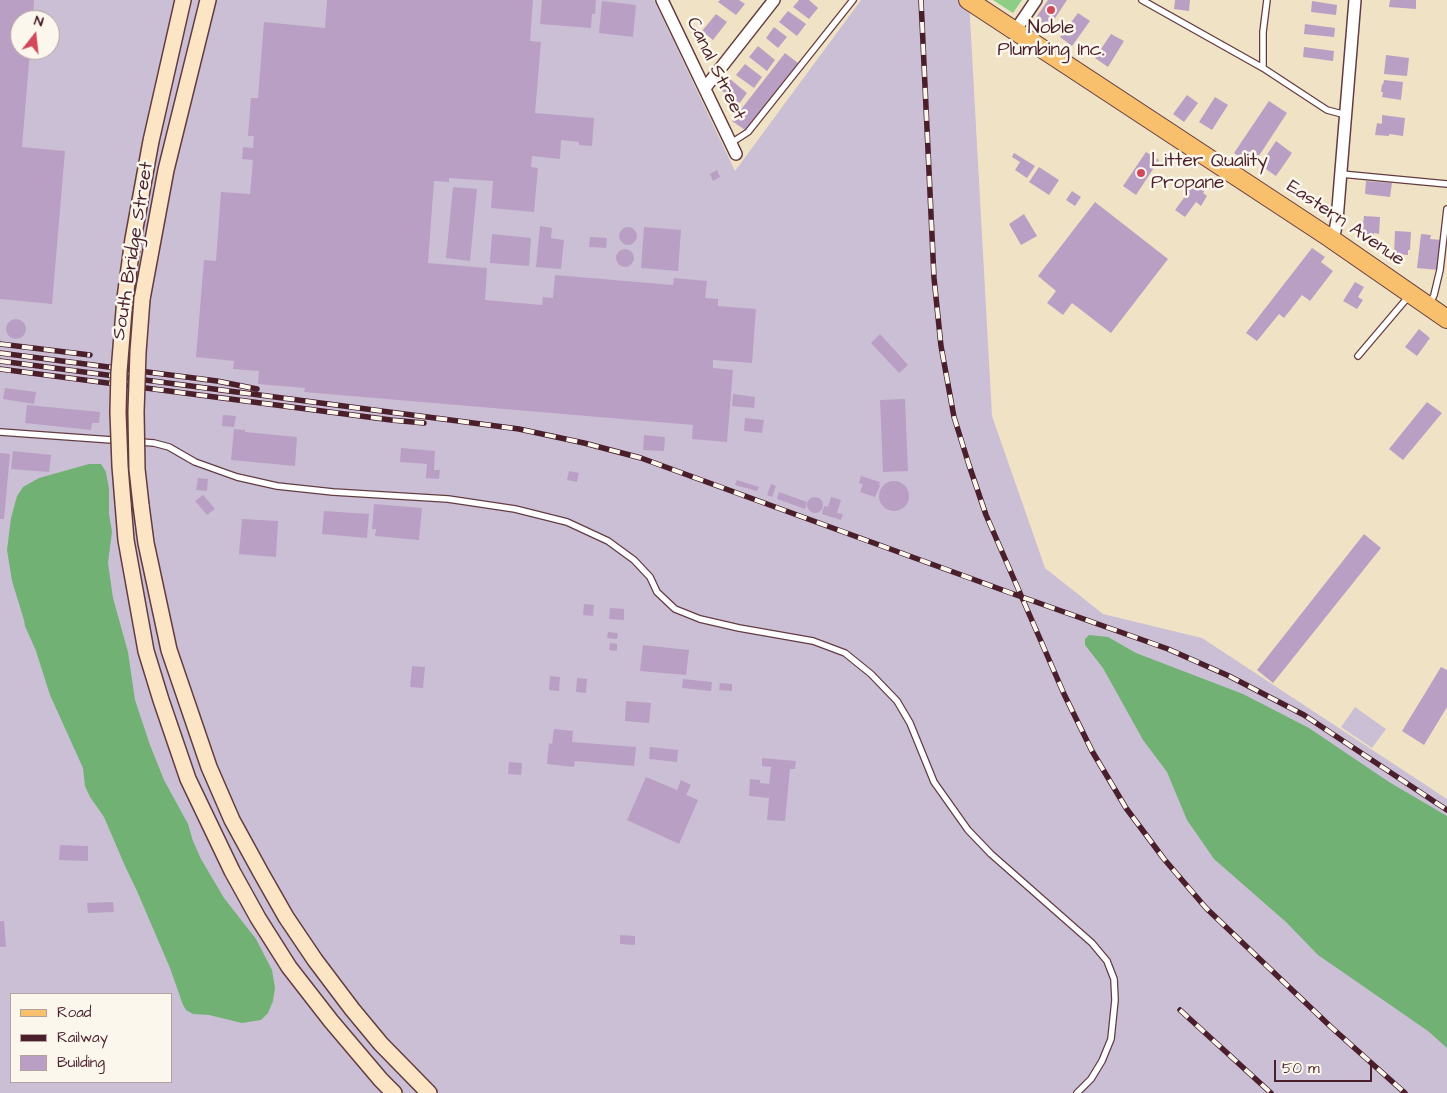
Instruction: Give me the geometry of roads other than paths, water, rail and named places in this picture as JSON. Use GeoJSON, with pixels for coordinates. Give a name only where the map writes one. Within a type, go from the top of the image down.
{"type":"FeatureCollection","features":[{"type":"Feature","properties":{"kind":"main road","name":"South Bridge Street"},"geometry":{"type":"LineString","coordinates":[[184,0],[151,141],[133,239],[125,298],[119,372],[118,412],[122,503],[126,540],[146,651],[160,700],[188,779],[232,871],[258,918],[289,967],[331,1021],[394,1093]]}},
{"type":"Feature","properties":{"kind":"main road","name":"South Bridge Street"},"geometry":{"type":"LineString","coordinates":[[208,0],[166,170],[142,299],[136,412],[137,469],[150,561],[169,650],[209,767],[232,820],[286,917],[315,960],[381,1044],[429,1093]]}},
{"type":"Feature","properties":{"kind":"main road","name":"Eastern Avenue"},"geometry":{"type":"LineString","coordinates":[[970,1],[1330,238],[1447,319]]}},
{"type":"Feature","properties":{"kind":"street","name":"Canal Street"},"geometry":{"type":"LineString","coordinates":[[662,0],[736,154]]}},
{"type":"Feature","properties":{"kind":"street"},"geometry":{"type":"LineString","coordinates":[[705,88],[774,0]]}},
{"type":"Feature","properties":{"kind":"street"},"geometry":{"type":"LineString","coordinates":[[1015,31],[1036,0]]}},
{"type":"Feature","properties":{"kind":"street"},"geometry":{"type":"LineString","coordinates":[[1330,238],[1337,220],[1355,0]]}},
{"type":"Feature","properties":{"kind":"lane"},"geometry":{"type":"LineString","coordinates":[[731,143],[748,132],[853,0]]}},
{"type":"Feature","properties":{"kind":"lane"},"geometry":{"type":"LineString","coordinates":[[1142,0],[1263,68],[1328,110],[1346,115]]}},
{"type":"Feature","properties":{"kind":"lane"},"geometry":{"type":"LineString","coordinates":[[1263,68],[1267,0]]}},
{"type":"Feature","properties":{"kind":"lane"},"geometry":{"type":"LineString","coordinates":[[1341,174],[1447,184]]}},
{"type":"Feature","properties":{"kind":"lane"},"geometry":{"type":"LineString","coordinates":[[1429,307],[1440,270],[1447,208]]}},
{"type":"Feature","properties":{"kind":"lane"},"geometry":{"type":"LineString","coordinates":[[1358,356],[1410,295]]}},
{"type":"Feature","properties":{"kind":"lane"},"geometry":{"type":"LineString","coordinates":[[0,432],[154,443],[169,447],[195,462],[237,477],[277,486],[333,492],[448,499],[523,511],[567,522],[608,541],[634,560],[650,577],[657,592],[675,608],[700,619],[813,641],[845,653],[871,674],[897,700],[910,723],[934,782],[968,830],[990,854],[1092,943],[1107,961],[1114,979],[1115,1000],[1111,1039],[1092,1079],[1077,1093]]}},
{"type":"Feature","properties":{"kind":"railway"},"geometry":{"type":"LineString","coordinates":[[921,0],[934,278],[941,346],[954,417],[986,515],[1064,694],[1092,751],[1126,808],[1164,859],[1206,908],[1331,1027],[1405,1093]]}},
{"type":"Feature","properties":{"kind":"railway"},"geometry":{"type":"LineString","coordinates":[[0,344],[90,355]]}},
{"type":"Feature","properties":{"kind":"railway"},"geometry":{"type":"LineString","coordinates":[[0,353],[217,381],[257,389]]}},
{"type":"Feature","properties":{"kind":"railway"},"geometry":{"type":"LineString","coordinates":[[0,361],[519,429],[641,458],[1168,649],[1229,676],[1304,715],[1447,810]]}},
{"type":"Feature","properties":{"kind":"railway"},"geometry":{"type":"LineString","coordinates":[[0,369],[424,423]]}},
{"type":"Feature","properties":{"kind":"railway"},"geometry":{"type":"LineString","coordinates":[[1180,1010],[1271,1093]]}},
{"type":"Feature","properties":{"kind":"place","name":"Noble Plumbing Inc."},"geometry":{"type":"Point","coordinates":[1051,10]}},
{"type":"Feature","properties":{"kind":"place","name":"Litter Quality Propane"},"geometry":{"type":"Point","coordinates":[1141,173]}}]}
